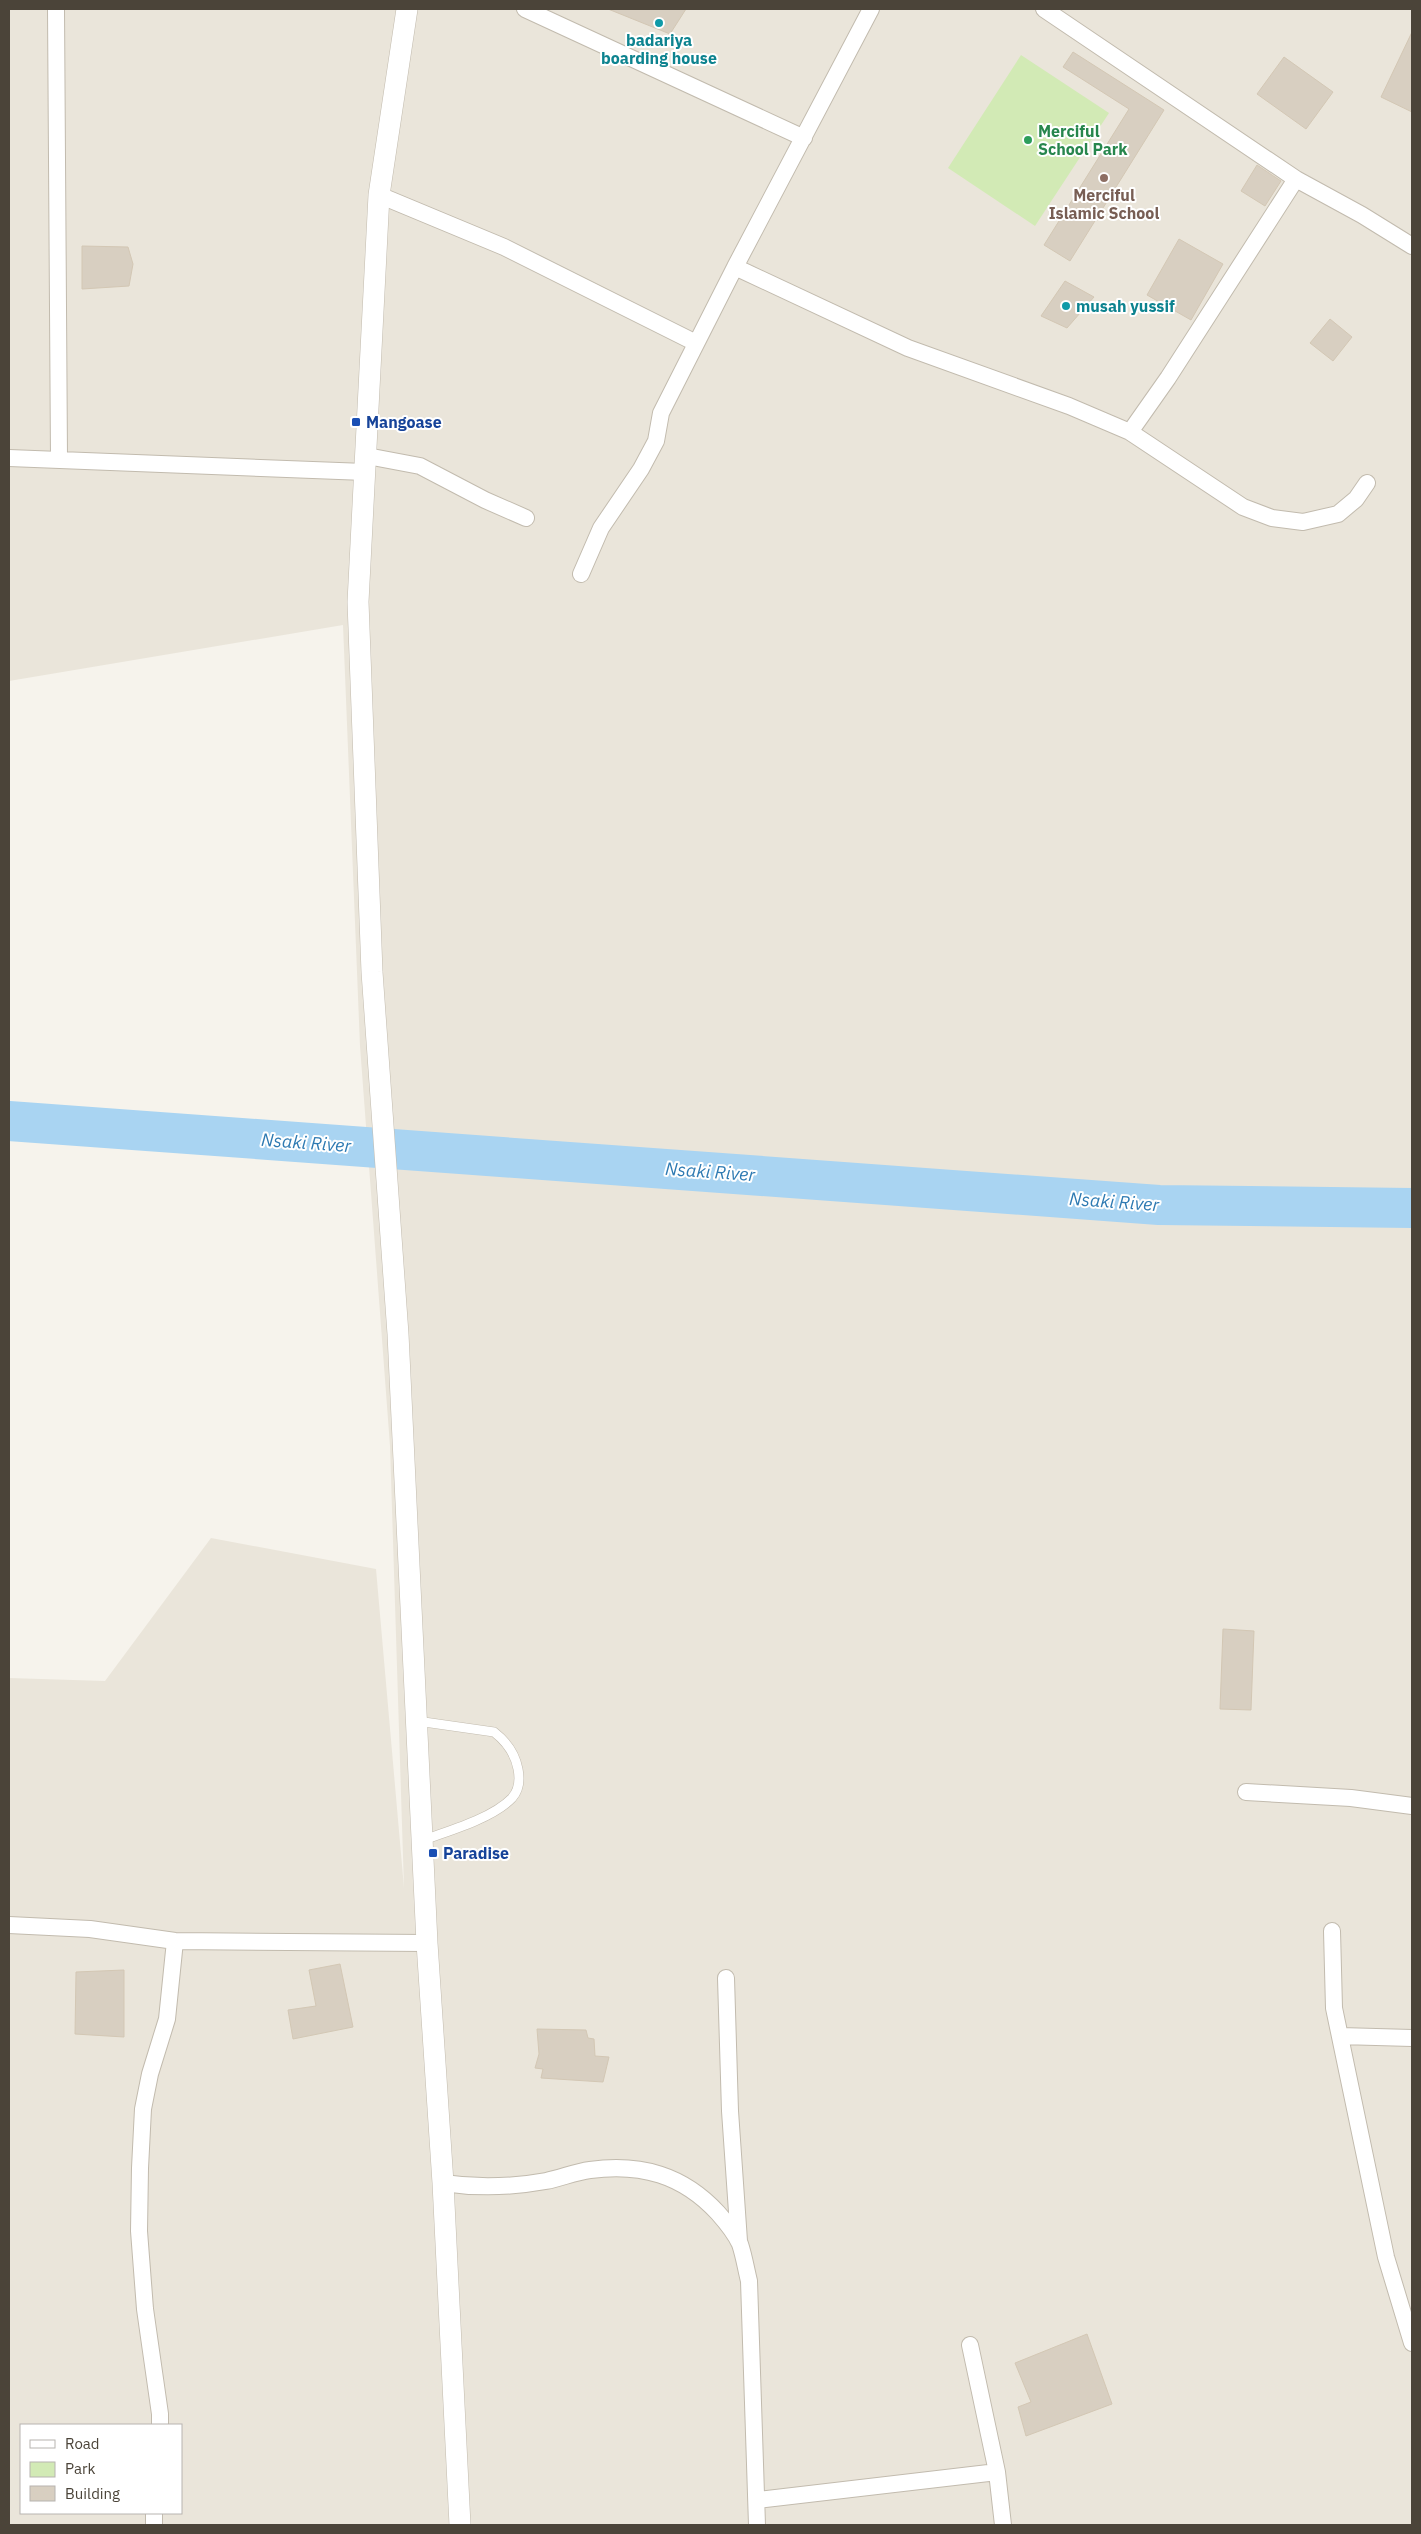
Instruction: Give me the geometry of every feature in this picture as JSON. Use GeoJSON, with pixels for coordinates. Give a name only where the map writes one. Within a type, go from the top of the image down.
{"type":"FeatureCollection","features":[{"type":"Feature","properties":{"kind":"street"},"geometry":{"type":"LineString","coordinates":[[56,9],[59,458]]}},
{"type":"Feature","properties":{"kind":"street"},"geometry":{"type":"LineString","coordinates":[[407,9],[379,195],[358,602],[372,972],[398,1334],[427,1943],[443,2183],[460,2525]]}},
{"type":"Feature","properties":{"kind":"street"},"geometry":{"type":"LineString","coordinates":[[525,9],[804,138]]}},
{"type":"Feature","properties":{"kind":"street"},"geometry":{"type":"LineString","coordinates":[[581,574],[601,528],[641,469],[656,441],[661,413],[735,267],[871,9]]}},
{"type":"Feature","properties":{"kind":"street"},"geometry":{"type":"LineString","coordinates":[[1044,9],[1296,179],[1362,215],[1412,246]]}},
{"type":"Feature","properties":{"kind":"street"},"geometry":{"type":"LineString","coordinates":[[1130,432],[1168,378],[1296,179]]}},
{"type":"Feature","properties":{"kind":"street"},"geometry":{"type":"LineString","coordinates":[[379,195],[504,247],[696,343]]}},
{"type":"Feature","properties":{"kind":"street"},"geometry":{"type":"LineString","coordinates":[[735,267],[908,348],[1069,406],[1130,432],[1243,507],[1272,518],[1303,522],[1338,514],[1356,499],[1368,483]]}},
{"type":"Feature","properties":{"kind":"street"},"geometry":{"type":"LineString","coordinates":[[9,458],[59,458],[246,468],[366,464],[420,466],[472,494],[526,518]]}},
{"type":"Feature","properties":{"kind":"street"},"geometry":{"type":"LineString","coordinates":[[1246,1792],[1351,1798],[1412,1806]]}},
{"type":"Feature","properties":{"kind":"street"},"geometry":{"type":"LineString","coordinates":[[9,1926],[90,1929],[175,1941],[427,1943]]}},
{"type":"Feature","properties":{"kind":"street"},"geometry":{"type":"LineString","coordinates":[[1332,1931],[1334,2008],[1386,2257],[1412,2343]]}},
{"type":"Feature","properties":{"kind":"street"},"geometry":{"type":"LineString","coordinates":[[160,2424],[145,2309],[139,2231],[140,2168],[143,2109],[150,2074],[167,2018],[175,1941]]}},
{"type":"Feature","properties":{"kind":"street"},"geometry":{"type":"LineString","coordinates":[[726,1978],[730,2111],[740,2244],[749,2281],[758,2500],[757,2525]]}},
{"type":"Feature","properties":{"kind":"street"},"geometry":{"type":"LineString","coordinates":[[1340,2036],[1412,2038]]}},
{"type":"Feature","properties":{"kind":"street"},"geometry":{"type":"LineString","coordinates":[[443,2183],[461,2186],[500,2185],[544,2181],[589,2170],[620,2168],[650,2172],[686,2185],[726,2222],[740,2244]]}},
{"type":"Feature","properties":{"kind":"street"},"geometry":{"type":"LineString","coordinates":[[970,2345],[997,2472],[1003,2525]]}},
{"type":"Feature","properties":{"kind":"street"},"geometry":{"type":"LineString","coordinates":[[758,2500],[997,2472]]}},
{"type":"Feature","properties":{"kind":"lane"},"geometry":{"type":"LineString","coordinates":[[417,1721],[494,1732],[504,1740],[516,1757],[520,1780],[513,1797],[482,1818],[422,1841]]}},
{"type":"Feature","properties":{"kind":"shaded area"},"geometry":{"type":"Polygon","coordinates":[[[9,9],[1412,9],[1412,2525],[9,2525],[9,1678],[105,1681],[211,1538],[376,1569],[404,1888],[390,1446],[360,1046],[343,625],[9,681],[9,9]]]}},
{"type":"Feature","properties":{"kind":"green space","name":"Merciful School Park"},"geometry":{"type":"Polygon","coordinates":[[[1021,55],[1109,113],[1035,226],[948,168],[1021,55]]]}},
{"type":"Feature","properties":{"kind":"building","name":"badariya boarding house"},"geometry":{"type":"Polygon","coordinates":[[[608,9],[686,9],[670,34],[608,9]]]}},
{"type":"Feature","properties":{"kind":"building"},"geometry":{"type":"Polygon","coordinates":[[[1412,32],[1412,112],[1381,97],[1412,32]]]}},
{"type":"Feature","properties":{"kind":"building","name":"Merciful Islamic School"},"geometry":{"type":"Polygon","coordinates":[[[1073,52],[1164,110],[1070,261],[1044,245],[1129,109],[1063,67],[1073,52]]]}},
{"type":"Feature","properties":{"kind":"building"},"geometry":{"type":"Polygon","coordinates":[[[1284,57],[1333,92],[1306,129],[1257,94],[1284,57]]]}},
{"type":"Feature","properties":{"kind":"building"},"geometry":{"type":"Polygon","coordinates":[[[1257,165],[1281,181],[1265,206],[1241,191],[1257,165]]]}},
{"type":"Feature","properties":{"kind":"building"},"geometry":{"type":"Polygon","coordinates":[[[1179,239],[1223,264],[1191,320],[1147,295],[1179,239]]]}},
{"type":"Feature","properties":{"kind":"building"},"geometry":{"type":"Polygon","coordinates":[[[82,246],[128,247],[133,264],[129,286],[82,289],[82,246]]]}},
{"type":"Feature","properties":{"kind":"building","name":"musah yussif"},"geometry":{"type":"Polygon","coordinates":[[[1065,281],[1094,297],[1067,328],[1041,316],[1065,281]]]}},
{"type":"Feature","properties":{"kind":"building"},"geometry":{"type":"Polygon","coordinates":[[[1330,319],[1352,337],[1333,361],[1310,343],[1330,319]]]}},
{"type":"Feature","properties":{"kind":"building"},"geometry":{"type":"Polygon","coordinates":[[[1223,1629],[1254,1631],[1251,1710],[1220,1709],[1223,1629]]]}},
{"type":"Feature","properties":{"kind":"building"},"geometry":{"type":"Polygon","coordinates":[[[340,1964],[353,2027],[293,2039],[288,2010],[316,2006],[309,1970],[340,1964]]]}},
{"type":"Feature","properties":{"kind":"building"},"geometry":{"type":"Polygon","coordinates":[[[124,1970],[124,2037],[75,2034],[76,1972],[124,1970]]]}},
{"type":"Feature","properties":{"kind":"building"},"geometry":{"type":"Polygon","coordinates":[[[537,2029],[586,2030],[588,2038],[594,2039],[595,2056],[609,2057],[603,2082],[541,2078],[543,2069],[535,2068],[539,2054],[537,2029]]]}},
{"type":"Feature","properties":{"kind":"building"},"geometry":{"type":"Polygon","coordinates":[[[1087,2334],[1112,2404],[1026,2436],[1018,2407],[1031,2402],[1015,2363],[1087,2334]]]}},
{"type":"Feature","properties":{"kind":"waterway","name":"Nsaki River"},"geometry":{"type":"LineString","coordinates":[[9,1121],[1159,1205],[1412,1208]]}},
{"type":"Feature","properties":{"kind":"place","name":"badariya boarding house"},"geometry":{"type":"Point","coordinates":[659,23]}},
{"type":"Feature","properties":{"kind":"place","name":"Merciful School Park"},"geometry":{"type":"Point","coordinates":[1028,140]}},
{"type":"Feature","properties":{"kind":"place","name":"Merciful Islamic School"},"geometry":{"type":"Point","coordinates":[1104,178]}},
{"type":"Feature","properties":{"kind":"place","name":"musah yussif"},"geometry":{"type":"Point","coordinates":[1066,306]}},
{"type":"Feature","properties":{"kind":"place","name":"Mangoase"},"geometry":{"type":"Point","coordinates":[356,422]}},
{"type":"Feature","properties":{"kind":"place","name":"Paradise"},"geometry":{"type":"Point","coordinates":[433,1853]}}]}
